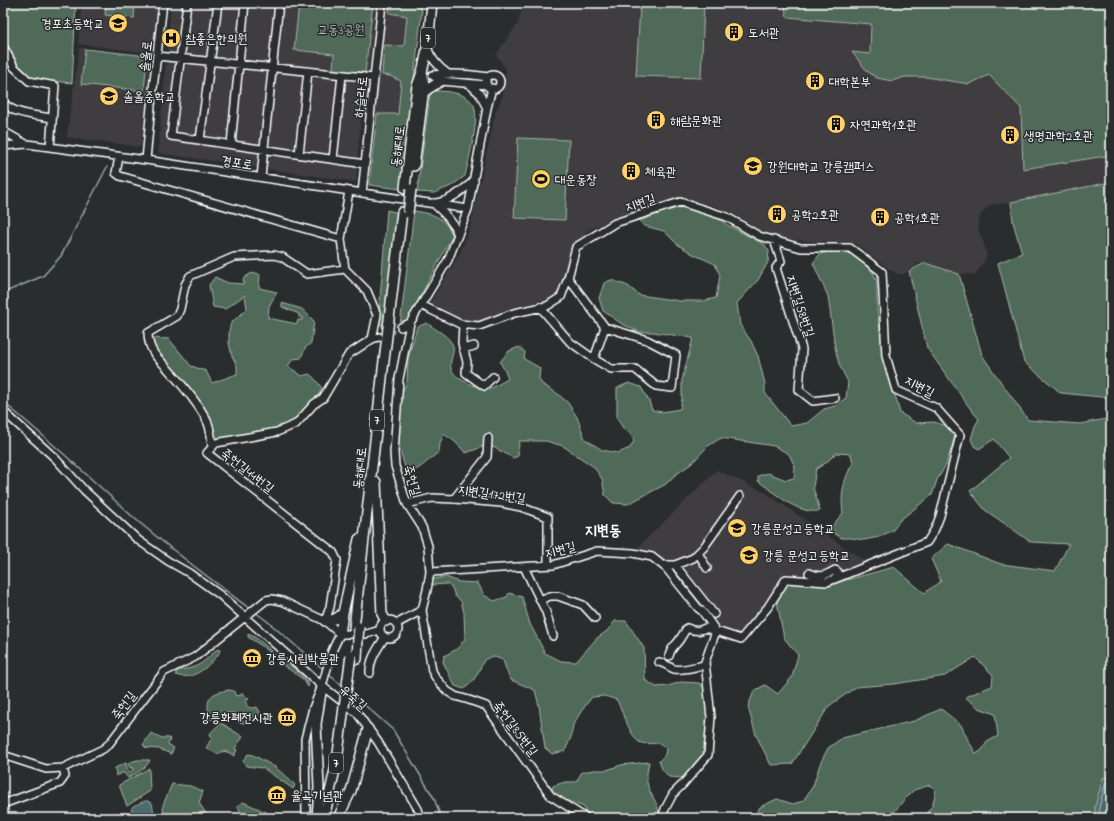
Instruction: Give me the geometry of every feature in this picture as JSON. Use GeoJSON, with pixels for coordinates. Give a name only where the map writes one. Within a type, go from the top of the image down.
{"type":"FeatureCollection","features":[{"type":"Feature","properties":{"kind":"main road","name":"동해대로"},"geometry":{"type":"LineString","coordinates":[[408,188],[427,74],[427,46],[432,3]]}},
{"type":"Feature","properties":{"kind":"main road","name":"동해대로"},"geometry":{"type":"LineString","coordinates":[[356,628],[376,482],[381,424],[408,188],[417,86],[427,74]]}},
{"type":"Feature","properties":{"kind":"main road"},"geometry":{"type":"LineString","coordinates":[[424,93],[428,89],[442,82]]}},
{"type":"Feature","properties":{"kind":"main road","name":"동해대로"},"geometry":{"type":"LineString","coordinates":[[324,818],[337,761],[354,657],[383,369],[405,213]]}},
{"type":"Feature","properties":{"kind":"main road"},"geometry":{"type":"LineString","coordinates":[[376,482],[382,614],[386,620]]}},
{"type":"Feature","properties":{"kind":"main road"},"geometry":{"type":"LineString","coordinates":[[340,634],[356,554],[368,507]]}},
{"type":"Feature","properties":{"kind":"main road"},"geometry":{"type":"LineString","coordinates":[[325,621],[333,620],[343,613]]}},
{"type":"Feature","properties":{"kind":"main road"},"geometry":{"type":"LineString","coordinates":[[317,818],[319,786],[316,724],[322,686]]}},
{"type":"Feature","properties":{"kind":"main road","name":"동해대로"},"geometry":{"type":"LineString","coordinates":[[330,818],[341,762],[346,709]]}},
{"type":"Feature","properties":{"kind":"main road"},"geometry":{"type":"LineString","coordinates":[[338,818],[351,791],[368,729]]}},
{"type":"Feature","properties":{"kind":"street","name":"솔올로"},"geometry":{"type":"LineString","coordinates":[[146,160],[163,3]]}},
{"type":"Feature","properties":{"kind":"street"},"geometry":{"type":"LineString","coordinates":[[187,3],[171,136],[365,164]]}},
{"type":"Feature","properties":{"kind":"street"},"geometry":{"type":"LineString","coordinates":[[200,140],[218,3]]}},
{"type":"Feature","properties":{"kind":"street"},"geometry":{"type":"LineString","coordinates":[[231,144],[245,3]]}},
{"type":"Feature","properties":{"kind":"street"},"geometry":{"type":"LineString","coordinates":[[261,177],[279,3]]}},
{"type":"Feature","properties":{"kind":"street","name":"하슬라로"},"geometry":{"type":"LineString","coordinates":[[362,193],[382,3]]}},
{"type":"Feature","properties":{"kind":"street"},"geometry":{"type":"LineString","coordinates":[[3,46],[14,67],[29,80],[55,86],[50,147]]}},
{"type":"Feature","properties":{"kind":"street"},"geometry":{"type":"LineString","coordinates":[[427,46],[432,59],[447,73]]}},
{"type":"Feature","properties":{"kind":"street"},"geometry":{"type":"LineString","coordinates":[[157,56],[374,78]]}},
{"type":"Feature","properties":{"kind":"street"},"geometry":{"type":"LineString","coordinates":[[299,154],[308,72]]}},
{"type":"Feature","properties":{"kind":"street"},"geometry":{"type":"LineString","coordinates":[[427,74],[447,73],[489,83]]}},
{"type":"Feature","properties":{"kind":"street"},"geometry":{"type":"LineString","coordinates":[[427,74],[442,82],[489,83]]}},
{"type":"Feature","properties":{"kind":"street"},"geometry":{"type":"LineString","coordinates":[[334,159],[342,75]]}},
{"type":"Feature","properties":{"kind":"street"},"geometry":{"type":"LineString","coordinates":[[469,83],[479,92],[487,108]]}},
{"type":"Feature","properties":{"kind":"street"},"geometry":{"type":"LineString","coordinates":[[401,327],[410,323],[448,260],[468,209],[487,108],[489,83]]}},
{"type":"Feature","properties":{"kind":"street"},"geometry":{"type":"LineString","coordinates":[[3,102],[7,107],[18,112],[52,118]]}},
{"type":"Feature","properties":{"kind":"street"},"geometry":{"type":"LineString","coordinates":[[3,131],[27,144]]}},
{"type":"Feature","properties":{"kind":"street","name":"경포로"},"geometry":{"type":"LineString","coordinates":[[3,146],[27,144],[146,160],[468,209]]}},
{"type":"Feature","properties":{"kind":"street"},"geometry":{"type":"LineString","coordinates":[[119,157],[116,173],[120,176],[341,239]]}},
{"type":"Feature","properties":{"kind":"street"},"geometry":{"type":"LineString","coordinates":[[433,203],[443,202],[457,195],[474,181]]}},
{"type":"Feature","properties":{"kind":"street"},"geometry":{"type":"LineString","coordinates":[[212,448],[209,426],[205,418],[189,395],[152,352],[148,342],[148,334],[177,316],[180,310],[185,285],[190,276],[234,257],[274,255],[282,257],[307,274],[345,269],[341,239],[349,191]]}},
{"type":"Feature","properties":{"kind":"street","name":"지변길"},"geometry":{"type":"LineString","coordinates":[[421,305],[460,324],[479,326],[514,313],[547,306],[561,297],[568,278],[576,247],[615,223],[680,202],[727,217],[759,236],[801,248],[850,248],[882,272],[886,356],[896,390],[936,408],[960,435],[940,516],[935,529],[927,542],[827,582],[786,580],[768,607],[741,638],[716,631],[702,611],[666,568],[652,557],[633,553],[597,551],[553,565],[430,572]]}},
{"type":"Feature","properties":{"kind":"street"},"geometry":{"type":"LineString","coordinates":[[433,203],[445,213],[458,235]]}},
{"type":"Feature","properties":{"kind":"street","name":"지변길58번길"},"geometry":{"type":"LineString","coordinates":[[774,240],[781,261],[776,268],[802,349],[799,390],[813,401],[835,398]]}},
{"type":"Feature","properties":{"kind":"street","name":"죽헌길44번길"},"geometry":{"type":"LineString","coordinates":[[325,621],[330,607],[336,560],[333,552],[207,453],[216,443],[277,432],[296,424],[314,404],[324,398],[349,354],[375,338],[377,315],[367,291],[345,269]]}},
{"type":"Feature","properties":{"kind":"street"},"geometry":{"type":"LineString","coordinates":[[540,307],[570,342],[594,359],[611,369],[635,369],[656,386],[672,388],[676,355],[647,340],[606,327],[568,278]]}},
{"type":"Feature","properties":{"kind":"street","name":"죽헌길"},"geometry":{"type":"LineString","coordinates":[[410,323],[400,379],[394,452],[396,466],[408,504],[422,527],[428,546],[430,572],[422,610]]}},
{"type":"Feature","properties":{"kind":"street"},"geometry":{"type":"LineString","coordinates":[[463,325],[462,343],[467,362],[466,373],[484,386],[493,377]]}},
{"type":"Feature","properties":{"kind":"street"},"geometry":{"type":"LineString","coordinates":[[594,359],[606,327]]}},
{"type":"Feature","properties":{"kind":"street"},"geometry":{"type":"LineString","coordinates":[[464,349],[474,346]]}},
{"type":"Feature","properties":{"kind":"street","name":"유죽길"},"geometry":{"type":"LineString","coordinates":[[3,411],[55,458],[84,490],[138,540],[208,586],[246,615],[322,686],[357,713],[378,742],[418,810],[421,818]]}},
{"type":"Feature","properties":{"kind":"street"},"geometry":{"type":"LineString","coordinates":[[454,499],[487,457],[488,438]]}},
{"type":"Feature","properties":{"kind":"street"},"geometry":{"type":"LineString","coordinates":[[663,565],[675,565],[693,558],[704,547],[740,496]]}},
{"type":"Feature","properties":{"kind":"street","name":"지변길172번길"},"geometry":{"type":"LineString","coordinates":[[408,504],[432,498],[501,503],[521,507],[548,517],[548,565]]}},
{"type":"Feature","properties":{"kind":"street"},"geometry":{"type":"LineString","coordinates":[[698,553],[707,568]]}},
{"type":"Feature","properties":{"kind":"street"},"geometry":{"type":"LineString","coordinates":[[675,565],[714,614]]}},
{"type":"Feature","properties":{"kind":"street"},"geometry":{"type":"LineString","coordinates":[[524,567],[546,612],[553,636]]}},
{"type":"Feature","properties":{"kind":"street"},"geometry":{"type":"LineString","coordinates":[[809,573],[816,576],[824,576],[835,570],[838,572],[836,578]]}},
{"type":"Feature","properties":{"kind":"street"},"geometry":{"type":"LineString","coordinates":[[540,600],[550,596],[558,596],[583,605],[595,618]]}},
{"type":"Feature","properties":{"kind":"street","name":"죽헌길"},"geometry":{"type":"LineString","coordinates":[[3,755],[46,769],[63,768],[103,750],[110,744],[164,672],[195,657],[266,600],[272,599],[282,601],[325,621]]}},
{"type":"Feature","properties":{"kind":"street"},"geometry":{"type":"LineString","coordinates":[[396,624],[422,610]]}},
{"type":"Feature","properties":{"kind":"street","name":"죽헌길85번길"},"geometry":{"type":"LineString","coordinates":[[422,610],[432,671],[436,678],[447,691],[455,696],[486,706],[551,796],[586,818]]}},
{"type":"Feature","properties":{"kind":"street"},"geometry":{"type":"LineString","coordinates":[[386,620],[392,621],[396,624],[398,630],[395,635],[390,638],[384,637],[380,633],[381,624],[386,620]]}},
{"type":"Feature","properties":{"kind":"street"},"geometry":{"type":"LineString","coordinates":[[325,621],[340,634],[366,634],[380,630]]}},
{"type":"Feature","properties":{"kind":"street"},"geometry":{"type":"LineString","coordinates":[[662,818],[672,794],[683,784],[708,754],[711,717],[705,662],[716,631],[705,628],[702,631],[697,631],[687,628],[680,640],[671,648],[669,656]]}},
{"type":"Feature","properties":{"kind":"street"},"geometry":{"type":"LineString","coordinates":[[306,818],[305,739],[312,708],[322,686],[332,651],[340,634]]}},
{"type":"Feature","properties":{"kind":"street"},"geometry":{"type":"LineString","coordinates":[[370,673],[369,665],[384,637]]}},
{"type":"Feature","properties":{"kind":"street"},"geometry":{"type":"LineString","coordinates":[[659,662],[678,669],[705,665]]}},
{"type":"Feature","properties":{"kind":"street"},"geometry":{"type":"LineString","coordinates":[[3,804],[60,783],[65,776],[63,768]]}},
{"type":"Feature","properties":{"kind":"shaded area","name":"경포초등학교"},"geometry":{"type":"Polygon","coordinates":[[[82,3],[158,3],[152,53],[78,44],[82,3]]]}},
{"type":"Feature","properties":{"kind":"shaded area"},"geometry":{"type":"Polygon","coordinates":[[[171,3],[424,3],[401,121],[361,114],[356,182],[158,153],[171,3]]]}},
{"type":"Feature","properties":{"kind":"shaded area","name":"강원대학교 강릉캠퍼스"},"geometry":{"type":"Polygon","coordinates":[[[522,3],[787,3],[785,8],[787,17],[871,24],[870,54],[852,52],[892,81],[905,77],[926,77],[969,84],[989,75],[1021,108],[1024,169],[1102,157],[1111,162],[1111,182],[1038,199],[989,205],[981,214],[978,223],[979,231],[987,255],[975,274],[959,274],[925,263],[918,263],[904,274],[898,274],[856,244],[815,242],[765,236],[736,215],[714,206],[679,198],[614,218],[589,230],[572,248],[557,295],[547,300],[516,307],[491,320],[475,323],[463,322],[429,305],[460,253],[470,228],[496,111],[503,95],[506,69],[496,55],[517,25],[522,10],[522,3]]]}},
{"type":"Feature","properties":{"kind":"shaded area","name":"솔올중학교"},"geometry":{"type":"Polygon","coordinates":[[[79,48],[151,55],[141,147],[67,137],[79,48]]]}},
{"type":"Feature","properties":{"kind":"shaded area","name":"강릉 문성고등학교"},"geometry":{"type":"Polygon","coordinates":[[[717,470],[766,493],[866,562],[866,566],[827,582],[786,580],[741,639],[716,631],[702,611],[652,557],[632,553],[717,470]]]}},
{"type":"Feature","properties":{"kind":"green space"},"geometry":{"type":"Polygon","coordinates":[[[3,3],[76,3],[72,83],[33,79],[23,73],[3,37],[3,3]]]}},
{"type":"Feature","properties":{"kind":"green space"},"geometry":{"type":"Polygon","coordinates":[[[106,3],[135,3],[134,18],[105,15],[106,3]]]}},
{"type":"Feature","properties":{"kind":"green space","name":"교동3공원"},"geometry":{"type":"Polygon","coordinates":[[[299,3],[373,3],[365,73],[333,70],[334,54],[294,50],[299,3]]]}},
{"type":"Feature","properties":{"kind":"green space"},"geometry":{"type":"Polygon","coordinates":[[[390,3],[415,3],[422,10],[401,189],[369,185],[377,114],[398,114],[401,81],[390,76],[382,75],[384,45],[404,46],[407,16],[389,13],[390,3]]]}},
{"type":"Feature","properties":{"kind":"green space"},"geometry":{"type":"Polygon","coordinates":[[[642,3],[704,4],[701,78],[636,76],[640,6],[642,3]]]}},
{"type":"Feature","properties":{"kind":"green space"},"geometry":{"type":"Polygon","coordinates":[[[787,3],[1111,3],[1111,159],[1106,156],[1023,169],[1021,108],[989,75],[969,84],[926,77],[905,77],[892,81],[877,78],[867,71],[852,52],[870,54],[871,24],[787,17],[785,8],[787,3]]]}},
{"type":"Feature","properties":{"kind":"green space"},"geometry":{"type":"Polygon","coordinates":[[[85,49],[147,56],[144,91],[81,84],[85,49]]]}},
{"type":"Feature","properties":{"kind":"green space"},"geometry":{"type":"Polygon","coordinates":[[[434,91],[455,93],[470,100],[475,110],[475,128],[465,176],[451,186],[434,193],[417,192],[430,95],[434,91]]]}},
{"type":"Feature","properties":{"kind":"green space","name":"대운동장"},"geometry":{"type":"Polygon","coordinates":[[[518,138],[569,140],[565,220],[514,218],[518,138]]]}},
{"type":"Feature","properties":{"kind":"green space"},"geometry":{"type":"Polygon","coordinates":[[[1111,182],[1111,398],[1061,393],[1024,362],[998,263],[1022,253],[1013,222],[1011,202],[1111,182]]]}},
{"type":"Feature","properties":{"kind":"green space"},"geometry":{"type":"Polygon","coordinates":[[[680,207],[691,208],[717,217],[727,225],[764,244],[769,251],[768,262],[758,280],[737,303],[740,325],[751,341],[758,356],[765,384],[765,393],[791,426],[807,423],[824,409],[835,406],[846,398],[848,382],[839,364],[835,347],[828,296],[813,263],[820,254],[842,251],[853,254],[873,272],[877,282],[877,309],[883,351],[900,413],[916,423],[934,422],[947,426],[956,433],[946,465],[937,480],[932,495],[900,520],[893,530],[879,537],[864,540],[842,538],[833,533],[832,526],[843,513],[842,500],[844,487],[847,475],[853,463],[851,454],[836,453],[827,462],[816,469],[813,487],[820,511],[811,511],[795,506],[758,481],[758,476],[768,473],[786,480],[794,478],[795,467],[789,454],[774,446],[721,438],[708,446],[691,464],[675,475],[666,484],[628,504],[613,503],[605,495],[602,479],[594,467],[563,446],[546,441],[519,441],[518,456],[513,458],[487,445],[466,453],[454,441],[444,434],[440,443],[439,452],[409,473],[405,467],[397,441],[401,395],[407,382],[408,359],[417,327],[427,323],[451,342],[453,351],[451,368],[456,376],[466,382],[488,390],[508,379],[500,362],[509,351],[519,347],[525,352],[524,359],[540,368],[539,379],[542,384],[558,394],[568,403],[577,417],[585,439],[602,450],[618,453],[630,448],[634,441],[630,433],[623,428],[617,418],[617,388],[629,383],[641,387],[652,410],[662,412],[680,409],[682,398],[682,380],[693,338],[653,332],[640,332],[622,324],[603,311],[599,298],[604,283],[611,280],[628,286],[639,295],[680,301],[703,301],[716,298],[720,275],[715,264],[693,254],[677,244],[664,231],[645,226],[639,221],[680,207]]]}},
{"type":"Feature","properties":{"kind":"green space"},"geometry":{"type":"Polygon","coordinates":[[[387,210],[399,213],[387,325],[378,325],[387,210]]]}},
{"type":"Feature","properties":{"kind":"green space"},"geometry":{"type":"Polygon","coordinates":[[[414,211],[427,213],[437,217],[445,224],[453,235],[407,321],[400,325],[414,211]]]}},
{"type":"Feature","properties":{"kind":"green space"},"geometry":{"type":"Polygon","coordinates":[[[925,263],[959,274],[982,355],[1028,420],[1080,424],[1111,418],[1111,776],[1103,778],[1095,807],[1096,818],[923,818],[932,806],[936,791],[930,785],[914,790],[889,818],[753,818],[760,807],[777,799],[793,804],[803,801],[813,786],[820,764],[828,748],[842,738],[914,721],[941,709],[961,725],[976,754],[982,750],[987,742],[998,736],[995,714],[979,708],[965,697],[992,686],[993,675],[975,657],[945,676],[894,684],[856,687],[829,706],[792,764],[771,765],[756,735],[748,707],[754,691],[765,685],[778,694],[792,677],[798,655],[784,638],[777,602],[786,579],[832,584],[894,567],[924,593],[941,581],[931,559],[948,544],[1001,564],[1055,571],[1069,544],[1031,542],[985,510],[970,491],[1009,458],[994,439],[979,449],[974,446],[971,439],[979,419],[927,348],[909,271],[925,263]]]}},
{"type":"Feature","properties":{"kind":"green space"},"geometry":{"type":"Polygon","coordinates":[[[257,273],[260,275],[259,288],[277,292],[269,306],[268,318],[297,324],[298,320],[302,320],[302,317],[299,317],[299,314],[282,307],[282,303],[302,309],[314,321],[311,343],[305,348],[301,358],[293,359],[288,366],[302,376],[309,374],[322,388],[317,398],[307,411],[288,426],[269,433],[215,442],[210,426],[151,349],[150,338],[169,339],[191,366],[206,371],[212,383],[237,374],[237,365],[232,356],[229,343],[229,331],[231,323],[247,309],[245,295],[225,309],[213,307],[209,285],[215,277],[228,283],[244,284],[243,279],[250,274],[257,273]]]}},
{"type":"Feature","properties":{"kind":"green space"},"geometry":{"type":"Polygon","coordinates":[[[446,577],[459,582],[478,583],[484,595],[494,601],[507,597],[509,593],[522,597],[530,624],[545,653],[561,661],[576,662],[597,638],[607,631],[615,621],[626,621],[644,648],[645,680],[656,687],[668,686],[681,682],[699,683],[706,689],[707,719],[703,754],[693,765],[687,777],[669,777],[662,769],[659,761],[665,755],[666,748],[659,743],[649,744],[639,742],[633,735],[617,700],[605,696],[592,697],[573,725],[571,737],[565,751],[552,754],[545,748],[539,706],[535,690],[511,680],[503,660],[492,656],[484,660],[476,676],[468,686],[464,689],[455,686],[443,662],[444,656],[457,649],[465,639],[464,613],[461,601],[455,596],[452,588],[447,584],[432,585],[433,579],[446,577]]]}},
{"type":"Feature","properties":{"kind":"green space"},"geometry":{"type":"Polygon","coordinates":[[[248,634],[260,641],[277,657],[296,670],[307,682],[309,685],[308,687],[304,680],[280,663],[265,648],[248,637],[248,634]]]}},
{"type":"Feature","properties":{"kind":"green space"},"geometry":{"type":"Polygon","coordinates":[[[217,649],[220,650],[218,654],[203,670],[193,675],[176,675],[176,672],[178,671],[191,668],[206,660],[217,649]]]}},
{"type":"Feature","properties":{"kind":"green space"},"geometry":{"type":"Polygon","coordinates":[[[229,690],[234,691],[235,695],[238,696],[242,693],[249,699],[246,700],[247,706],[253,708],[257,707],[260,712],[255,721],[244,723],[238,722],[234,713],[221,713],[215,720],[210,719],[208,706],[210,698],[217,693],[229,690]]]}},
{"type":"Feature","properties":{"kind":"green space"},"geometry":{"type":"Polygon","coordinates":[[[219,724],[223,724],[243,737],[235,748],[237,750],[234,756],[226,752],[217,754],[206,748],[212,738],[210,734],[219,724]]]}},
{"type":"Feature","properties":{"kind":"green space"},"geometry":{"type":"Polygon","coordinates":[[[151,733],[162,738],[169,738],[170,740],[168,744],[174,748],[171,754],[159,749],[146,748],[143,745],[151,733]]]}},
{"type":"Feature","properties":{"kind":"green space"},"geometry":{"type":"Polygon","coordinates":[[[248,754],[253,755],[275,767],[295,785],[293,789],[263,768],[246,766],[243,761],[248,754]]]}},
{"type":"Feature","properties":{"kind":"green space"},"geometry":{"type":"Polygon","coordinates":[[[137,760],[150,760],[143,768],[128,778],[124,773],[116,776],[115,768],[126,763],[128,772],[131,772],[133,768],[130,768],[128,763],[137,760]]]}},
{"type":"Feature","properties":{"kind":"green space"},"geometry":{"type":"Polygon","coordinates":[[[649,762],[647,782],[658,808],[659,818],[590,818],[584,807],[562,799],[551,792],[553,786],[565,782],[576,782],[582,772],[607,770],[621,765],[649,762]]]}},
{"type":"Feature","properties":{"kind":"green space"},"geometry":{"type":"Polygon","coordinates":[[[149,768],[150,791],[127,806],[119,785],[149,768]]]}},
{"type":"Feature","properties":{"kind":"green space"},"geometry":{"type":"Polygon","coordinates":[[[172,784],[190,786],[203,791],[199,803],[209,818],[164,818],[163,805],[172,784]]]}},
{"type":"Feature","properties":{"kind":"green space"},"geometry":{"type":"Polygon","coordinates":[[[243,802],[266,812],[274,818],[245,818],[237,806],[243,802]]]}},
{"type":"Feature","properties":{"kind":"water"},"geometry":{"type":"Polygon","coordinates":[[[1111,776],[1111,818],[1096,818],[1095,807],[1103,778],[1111,776]]]}},
{"type":"Feature","properties":{"kind":"water"},"geometry":{"type":"Polygon","coordinates":[[[145,801],[152,803],[154,813],[153,817],[135,818],[131,810],[133,806],[145,801]]]}},
{"type":"Feature","properties":{"kind":"waterway"},"geometry":{"type":"LineString","coordinates":[[3,293],[43,276],[61,256],[107,167]]}},
{"type":"Feature","properties":{"kind":"waterway"},"geometry":{"type":"LineString","coordinates":[[3,402],[53,444],[147,529],[250,609]]}},
{"type":"Feature","properties":{"kind":"waterway"},"geometry":{"type":"LineString","coordinates":[[255,612],[324,670]]}},
{"type":"Feature","properties":{"kind":"waterway"},"geometry":{"type":"LineString","coordinates":[[328,674],[344,687]]}},
{"type":"Feature","properties":{"kind":"waterway"},"geometry":{"type":"LineString","coordinates":[[350,692],[393,730],[434,798],[441,818]]}},
{"type":"Feature","properties":{"kind":"tunnel"},"geometry":{"type":"LineString","coordinates":[[379,337],[401,327]]}},
{"type":"Feature","properties":{"kind":"place","name":"경포초등학교"},"geometry":{"type":"Point","coordinates":[118,23]}},
{"type":"Feature","properties":{"kind":"place","name":"도서관"},"geometry":{"type":"Point","coordinates":[734,32]}},
{"type":"Feature","properties":{"kind":"place","name":"참좋은한의원"},"geometry":{"type":"Point","coordinates":[171,38]}},
{"type":"Feature","properties":{"kind":"place","name":"대학본부"},"geometry":{"type":"Point","coordinates":[815,81]}},
{"type":"Feature","properties":{"kind":"place","name":"솔올중학교"},"geometry":{"type":"Point","coordinates":[109,96]}},
{"type":"Feature","properties":{"kind":"place","name":"해람문화관"},"geometry":{"type":"Point","coordinates":[656,120]}},
{"type":"Feature","properties":{"kind":"place","name":"자연과학1호관"},"geometry":{"type":"Point","coordinates":[836,124]}},
{"type":"Feature","properties":{"kind":"place","name":"생명과학2호관"},"geometry":{"type":"Point","coordinates":[1010,135]}},
{"type":"Feature","properties":{"kind":"place","name":"강원대학교 강릉캠퍼스"},"geometry":{"type":"Point","coordinates":[753,166]}},
{"type":"Feature","properties":{"kind":"place","name":"체육관"},"geometry":{"type":"Point","coordinates":[631,171]}},
{"type":"Feature","properties":{"kind":"place","name":"대운동장"},"geometry":{"type":"Point","coordinates":[541,179]}},
{"type":"Feature","properties":{"kind":"place","name":"공학2호관"},"geometry":{"type":"Point","coordinates":[777,214]}},
{"type":"Feature","properties":{"kind":"place","name":"공학1호관"},"geometry":{"type":"Point","coordinates":[880,217]}},
{"type":"Feature","properties":{"kind":"place","name":"강릉문성고등학교"},"geometry":{"type":"Point","coordinates":[737,528]}},
{"type":"Feature","properties":{"kind":"place","name":"강릉 문성고등학교"},"geometry":{"type":"Point","coordinates":[749,555]}},
{"type":"Feature","properties":{"kind":"place","name":"강릉시립박물관"},"geometry":{"type":"Point","coordinates":[252,658]}},
{"type":"Feature","properties":{"kind":"place","name":"강릉화폐전시관"},"geometry":{"type":"Point","coordinates":[287,717]}},
{"type":"Feature","properties":{"kind":"place","name":"율곡기념관"},"geometry":{"type":"Point","coordinates":[277,795]}},
{"type":"Feature","properties":{"kind":"district","name":"지변동"},"geometry":{"type":"Point","coordinates":[603,530]}}]}
